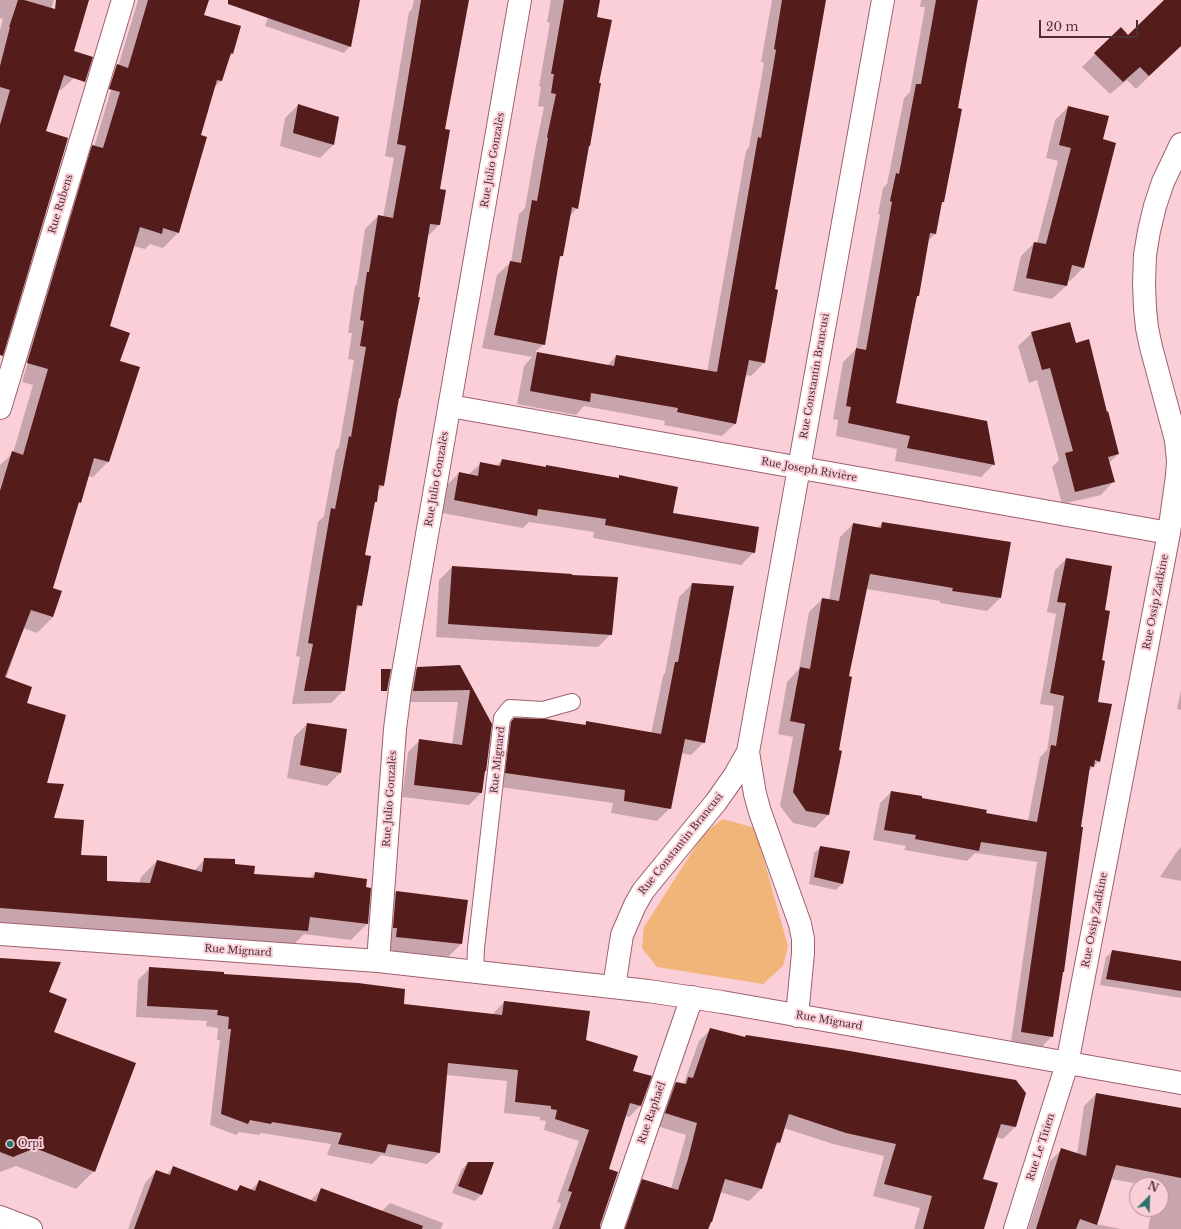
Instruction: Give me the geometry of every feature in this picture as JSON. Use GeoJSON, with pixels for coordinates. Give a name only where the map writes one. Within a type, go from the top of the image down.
{"type":"FeatureCollection","features":[{"type":"Feature","properties":{"kind":"street","name":"Rue Rubens"},"geometry":{"type":"LineString","coordinates":[[0,408],[123,0]]}},
{"type":"Feature","properties":{"kind":"street","name":"Rue Julio Gonzalès"},"geometry":{"type":"LineString","coordinates":[[378,961],[395,729],[400,690],[520,0]]}},
{"type":"Feature","properties":{"kind":"street","name":"Rue Constantin Brancusi"},"geometry":{"type":"LineString","coordinates":[[797,1016],[804,939],[760,812],[755,794],[748,752],[883,0]]}},
{"type":"Feature","properties":{"kind":"street","name":"Rue Ossip Zadkine"},"geometry":{"type":"LineString","coordinates":[[1067,1064],[1169,533],[1178,476],[1176,440],[1149,334],[1145,308],[1144,283],[1145,255],[1155,206],[1163,182],[1181,144]]}},
{"type":"Feature","properties":{"kind":"street","name":"Rue Joseph Rivière"},"geometry":{"type":"LineString","coordinates":[[450,406],[1169,533]]}},
{"type":"Feature","properties":{"kind":"street","name":"Rue Constantin Brancusi"},"geometry":{"type":"LineString","coordinates":[[614,987],[622,935],[635,905],[643,891],[720,797],[748,752]]}},
{"type":"Feature","properties":{"kind":"street","name":"Rue Mignard"},"geometry":{"type":"LineString","coordinates":[[0,934],[378,961],[614,987],[692,997],[1181,1083]]}},
{"type":"Feature","properties":{"kind":"street","name":"Rue Raphaël"},"geometry":{"type":"LineString","coordinates":[[612,1229],[692,997]]}},
{"type":"Feature","properties":{"kind":"street","name":"Rue Le Titien"},"geometry":{"type":"LineString","coordinates":[[1015,1229],[1067,1064]]}},
{"type":"Feature","properties":{"kind":"street"},"geometry":{"type":"LineString","coordinates":[[0,1218],[31,1229]]}},
{"type":"Feature","properties":{"kind":"lane","name":"Rue Mignard"},"geometry":{"type":"LineString","coordinates":[[475,972],[476,948],[502,718],[510,708],[543,710],[572,702]]}},
{"type":"Feature","properties":{"kind":"shaded area"},"geometry":{"type":"Polygon","coordinates":[[[723,819],[755,828],[788,946],[783,966],[763,984],[657,967],[642,948],[644,927],[704,833],[723,819]]]}},
{"type":"Feature","properties":{"kind":"building"},"geometry":{"type":"Polygon","coordinates":[[[18,0],[24,0],[55,9],[56,0],[89,0],[74,51],[93,57],[85,82],[64,75],[46,131],[68,138],[3,356],[0,355],[0,125],[10,90],[0,87],[0,66],[9,27],[18,0]]]}},
{"type":"Feature","properties":{"kind":"building"},"geometry":{"type":"Polygon","coordinates":[[[148,0],[209,0],[204,15],[241,26],[233,54],[231,53],[222,81],[217,80],[201,135],[207,137],[179,233],[163,228],[162,234],[140,227],[110,326],[130,333],[120,361],[140,367],[109,462],[94,458],[53,588],[62,591],[53,617],[31,610],[5,677],[32,687],[27,703],[66,715],[47,783],[64,784],[54,818],[84,820],[81,855],[107,856],[107,881],[150,883],[157,860],[202,872],[204,858],[235,859],[235,864],[255,866],[254,874],[314,878],[315,872],[367,879],[366,887],[371,888],[368,924],[310,917],[308,931],[0,908],[0,491],[12,451],[23,455],[48,369],[27,363],[92,145],[103,148],[120,92],[109,89],[117,64],[128,68],[148,0]]]}},
{"type":"Feature","properties":{"kind":"building"},"geometry":{"type":"Polygon","coordinates":[[[228,0],[360,0],[351,47],[228,4],[228,0]]]}},
{"type":"Feature","properties":{"kind":"building"},"geometry":{"type":"Polygon","coordinates":[[[421,0],[469,0],[445,129],[450,130],[440,189],[446,190],[440,225],[430,224],[418,297],[420,297],[399,398],[384,486],[379,485],[377,502],[375,502],[365,555],[371,556],[362,606],[357,605],[345,691],[304,691],[313,644],[308,643],[331,508],[335,509],[349,436],[351,437],[366,347],[360,346],[364,321],[360,320],[367,272],[369,272],[378,215],[393,218],[406,146],[397,144],[421,0]]]}},
{"type":"Feature","properties":{"kind":"building"},"geometry":{"type":"Polygon","coordinates":[[[564,0],[600,0],[597,17],[612,20],[599,83],[601,83],[578,209],[572,207],[563,256],[560,256],[545,345],[494,335],[510,261],[521,263],[532,200],[537,201],[547,137],[556,94],[551,93],[554,74],[551,74],[564,0]]]}},
{"type":"Feature","properties":{"kind":"building"},"geometry":{"type":"Polygon","coordinates":[[[782,0],[826,0],[775,289],[778,290],[765,363],[749,360],[736,424],[677,412],[678,408],[591,393],[590,402],[530,391],[537,352],[614,366],[616,355],[717,372],[758,137],[761,138],[776,50],[774,49],[782,0]]]}},
{"type":"Feature","properties":{"kind":"building"},"geometry":{"type":"Polygon","coordinates":[[[936,0],[978,0],[958,108],[962,109],[944,202],[942,202],[936,234],[930,233],[919,296],[917,296],[896,403],[987,421],[995,465],[907,448],[910,436],[848,423],[851,407],[846,406],[856,348],[866,350],[892,202],[890,201],[896,173],[899,174],[916,84],[921,84],[936,0]]]}},
{"type":"Feature","properties":{"kind":"building"},"geometry":{"type":"Polygon","coordinates":[[[1164,0],[1181,0],[1181,46],[1149,76],[1140,67],[1123,82],[1094,53],[1121,27],[1128,35],[1164,0]]]}},
{"type":"Feature","properties":{"kind":"building"},"geometry":{"type":"Polygon","coordinates":[[[298,104],[339,117],[334,145],[293,133],[298,104]]]}},
{"type":"Feature","properties":{"kind":"building"},"geometry":{"type":"Polygon","coordinates":[[[1068,106],[1109,116],[1103,139],[1116,143],[1084,268],[1072,265],[1067,286],[1026,278],[1034,242],[1046,244],[1071,148],[1059,145],[1068,106]]]}},
{"type":"Feature","properties":{"kind":"building"},"geometry":{"type":"Polygon","coordinates":[[[1070,322],[1076,343],[1089,339],[1119,454],[1108,457],[1115,482],[1075,492],[1065,453],[1073,451],[1050,368],[1042,370],[1031,332],[1070,322]]]}},
{"type":"Feature","properties":{"kind":"building"},"geometry":{"type":"Polygon","coordinates":[[[502,459],[619,478],[619,475],[678,487],[673,513],[759,527],[755,553],[605,525],[606,519],[538,509],[537,516],[454,500],[459,472],[478,476],[480,462],[500,466],[502,459]]]}},
{"type":"Feature","properties":{"kind":"building"},"geometry":{"type":"Polygon","coordinates":[[[882,522],[1011,542],[1001,598],[952,591],[953,588],[870,574],[849,676],[852,677],[839,750],[842,751],[829,815],[806,811],[793,792],[805,724],[790,721],[800,667],[810,669],[822,598],[839,601],[853,523],[881,528],[882,522]]]}},
{"type":"Feature","properties":{"kind":"building"},"geometry":{"type":"Polygon","coordinates":[[[1066,558],[1112,566],[1105,610],[1110,611],[1102,660],[1105,661],[1098,702],[1112,704],[1100,762],[1095,760],[1094,767],[1090,766],[1081,827],[1083,827],[1064,972],[1053,1037],[1021,1032],[1047,852],[981,842],[979,851],[915,839],[916,835],[884,830],[891,791],[987,810],[986,813],[1037,822],[1051,745],[1056,746],[1064,696],[1050,693],[1066,603],[1057,602],[1066,558]]]}},
{"type":"Feature","properties":{"kind":"building"},"geometry":{"type":"Polygon","coordinates":[[[452,566],[618,577],[612,635],[448,624],[452,566]]]}},
{"type":"Feature","properties":{"kind":"building"},"geometry":{"type":"Polygon","coordinates":[[[692,583],[734,586],[705,743],[685,739],[671,809],[624,801],[625,790],[505,773],[511,722],[514,718],[546,719],[586,725],[586,721],[661,734],[675,662],[678,662],[692,583]]]}},
{"type":"Feature","properties":{"kind":"building"},"geometry":{"type":"Polygon","coordinates":[[[460,665],[492,724],[482,793],[414,785],[419,739],[462,745],[470,690],[413,691],[417,667],[460,665]]]}},
{"type":"Feature","properties":{"kind":"building"},"geometry":{"type":"Polygon","coordinates":[[[381,669],[391,669],[387,691],[381,691],[381,669]]]}},
{"type":"Feature","properties":{"kind":"building"},"geometry":{"type":"Polygon","coordinates":[[[307,723],[347,729],[341,773],[300,765],[307,723]]]}},
{"type":"Feature","properties":{"kind":"building"},"geometry":{"type":"Polygon","coordinates":[[[820,846],[850,851],[843,884],[814,877],[820,846]]]}},
{"type":"Feature","properties":{"kind":"building"},"geometry":{"type":"Polygon","coordinates":[[[396,891],[468,900],[462,944],[396,937],[397,928],[393,928],[396,891]]]}},
{"type":"Feature","properties":{"kind":"building"},"geometry":{"type":"Polygon","coordinates":[[[1112,950],[1181,961],[1181,991],[1106,979],[1112,950]]]}},
{"type":"Feature","properties":{"kind":"building"},"geometry":{"type":"Polygon","coordinates":[[[0,958],[61,962],[49,992],[67,999],[54,1032],[136,1063],[95,1172],[35,1148],[13,1157],[0,1152],[0,958]]]}},
{"type":"Feature","properties":{"kind":"building"},"geometry":{"type":"Polygon","coordinates":[[[149,967],[224,972],[224,974],[358,983],[405,989],[404,1004],[502,1015],[504,1001],[590,1011],[586,1040],[638,1056],[633,1071],[652,1076],[641,1106],[630,1103],[609,1169],[618,1172],[600,1225],[600,1229],[559,1229],[572,1192],[568,1191],[589,1130],[555,1119],[557,1110],[551,1109],[551,1106],[515,1102],[518,1070],[448,1063],[440,1153],[388,1144],[385,1153],[338,1144],[342,1133],[272,1122],[271,1124],[250,1120],[248,1124],[221,1114],[231,1029],[228,1029],[229,1017],[217,1015],[218,1010],[147,1006],[149,967]]]}},
{"type":"Feature","properties":{"kind":"building"},"geometry":{"type":"Polygon","coordinates":[[[710,1028],[745,1037],[746,1035],[844,1050],[1016,1080],[1026,1093],[1016,1127],[1001,1124],[983,1179],[998,1183],[984,1229],[923,1229],[932,1196],[884,1184],[896,1144],[846,1133],[789,1114],[780,1143],[777,1142],[762,1189],[725,1179],[712,1222],[708,1229],[625,1229],[642,1179],[678,1190],[697,1123],[665,1113],[676,1082],[686,1084],[688,1077],[693,1078],[710,1028]]]}},
{"type":"Feature","properties":{"kind":"building"},"geometry":{"type":"Polygon","coordinates":[[[1096,1093],[1181,1108],[1181,1178],[1116,1165],[1097,1225],[1080,1219],[1076,1229],[1036,1229],[1061,1148],[1086,1156],[1096,1093]]]}},
{"type":"Feature","properties":{"kind":"building"},"geometry":{"type":"Polygon","coordinates":[[[468,1162],[494,1162],[482,1195],[458,1186],[468,1162]]]}},
{"type":"Feature","properties":{"kind":"building"},"geometry":{"type":"Polygon","coordinates":[[[173,1166],[237,1191],[240,1185],[255,1191],[259,1180],[316,1202],[321,1188],[423,1226],[422,1229],[134,1229],[156,1170],[170,1175],[173,1166]]]}},
{"type":"Feature","properties":{"kind":"place","name":"Orpi"},"geometry":{"type":"Point","coordinates":[10,1144]}}]}
